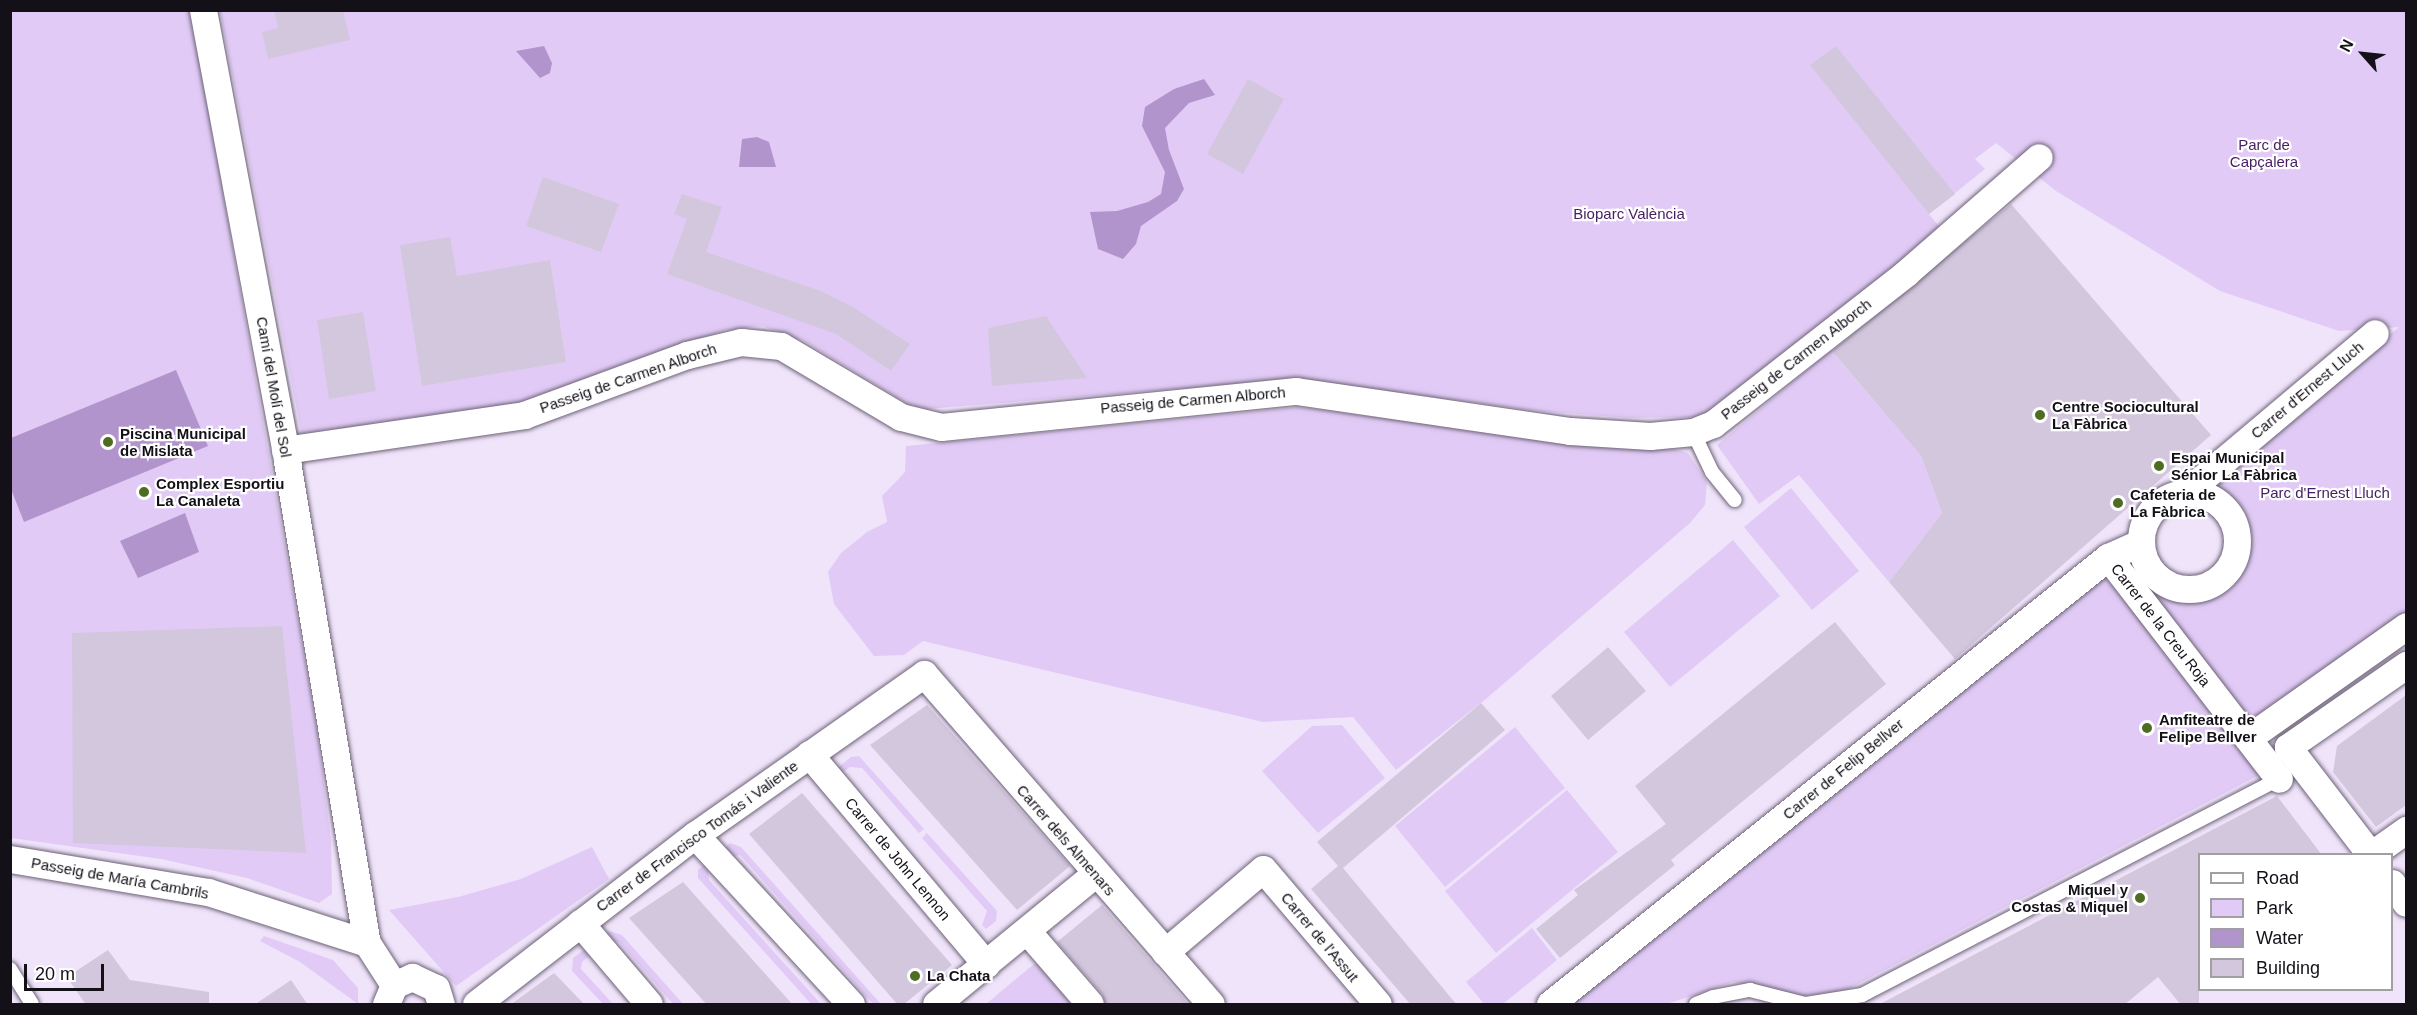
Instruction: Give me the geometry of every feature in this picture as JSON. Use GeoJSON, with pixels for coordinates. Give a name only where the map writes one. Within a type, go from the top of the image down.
{"type":"FeatureCollection","features":[{"type":"Feature","properties":{"kind":"street","name":"Camí del Molí del Sol"},"geometry":{"type":"LineString","coordinates":[[203,10],[285,450],[367,943]]}},
{"type":"Feature","properties":{"kind":"street","name":"Passeig de Carmen Alborch"},"geometry":{"type":"LineString","coordinates":[[285,450],[524,415],[687,355],[741,342],[781,346],[901,417],[941,427],[1296,391],[1570,431],[1650,436],[1693,432],[1713,424],[1906,273],[2039,158]]}},
{"type":"Feature","properties":{"kind":"street","name":"Carrer d'Ernest Lluch"},"geometry":{"type":"LineString","coordinates":[[2184,493],[2374,333]]}},
{"type":"Feature","properties":{"kind":"street"},"geometry":{"type":"LineString","coordinates":[[2184,493],[2209,498],[2229,513],[2237,539],[2227,570],[2206,586],[2173,586],[2153,573],[2141,543],[2143,526],[2151,511],[2164,500],[2184,493]]}},
{"type":"Feature","properties":{"kind":"street","name":"Carrer de Felip Bellver"},"geometry":{"type":"LineString","coordinates":[[1550,1005],[2108,557],[2141,543]]}},
{"type":"Feature","properties":{"kind":"street","name":"Carrer de la Creu Roja"},"geometry":{"type":"LineString","coordinates":[[2108,557],[2248,738],[2290,764],[2369,853]]}},
{"type":"Feature","properties":{"kind":"street"},"geometry":{"type":"LineString","coordinates":[[2248,738],[2406,626]]}},
{"type":"Feature","properties":{"kind":"street"},"geometry":{"type":"LineString","coordinates":[[2290,764],[2406,665]]}},
{"type":"Feature","properties":{"kind":"street","name":"Carrer de Francisco Tomás i Valiente"},"geometry":{"type":"LineString","coordinates":[[476,1005],[696,835],[924,674]]}},
{"type":"Feature","properties":{"kind":"street","name":"Carrer dels Almenars"},"geometry":{"type":"LineString","coordinates":[[924,674],[1095,874],[1211,1005]]}},
{"type":"Feature","properties":{"kind":"street","name":"Carrer de John Lennon"},"geometry":{"type":"LineString","coordinates":[[809,754],[986,964]]}},
{"type":"Feature","properties":{"kind":"street"},"geometry":{"type":"LineString","coordinates":[[2374,853],[2406,830]]}},
{"type":"Feature","properties":{"kind":"street"},"geometry":{"type":"LineString","coordinates":[[696,835],[851,1005]]}},
{"type":"Feature","properties":{"kind":"street","name":"Passeig de María Cambrils"},"geometry":{"type":"LineString","coordinates":[[10,859],[208,892],[367,943]]}},
{"type":"Feature","properties":{"kind":"street","name":"Carrer de l'Assut"},"geometry":{"type":"LineString","coordinates":[[1165,952],[1263,869],[1378,1005]]}},
{"type":"Feature","properties":{"kind":"street"},"geometry":{"type":"LineString","coordinates":[[936,1005],[1095,874]]}},
{"type":"Feature","properties":{"kind":"street"},"geometry":{"type":"LineString","coordinates":[[2393,886],[2406,903]]}},
{"type":"Feature","properties":{"kind":"street"},"geometry":{"type":"LineString","coordinates":[[580,923],[649,1005]]}},
{"type":"Feature","properties":{"kind":"street"},"geometry":{"type":"LineString","coordinates":[[1027,931],[1090,1005]]}},
{"type":"Feature","properties":{"kind":"street"},"geometry":{"type":"LineString","coordinates":[[367,943],[388,999],[412,977],[421,978],[436,988],[441,1005]]}},
{"type":"Feature","properties":{"kind":"lane"},"geometry":{"type":"LineString","coordinates":[[1693,432],[1712,472],[1735,500]]}},
{"type":"Feature","properties":{"kind":"lane"},"geometry":{"type":"LineString","coordinates":[[1696,1005],[1713,997],[1750,990],[1806,1005],[1862,995],[2290,764]]}},
{"type":"Feature","properties":{"kind":"lane"},"geometry":{"type":"LineString","coordinates":[[10,969],[32,1005]]}},
{"type":"Feature","properties":{"kind":"green space","name":"Complex Esportiu La Canaleta"},"geometry":{"type":"Polygon","coordinates":[[[11,11],[191,11],[316,723],[331,839],[332,894],[319,903],[247,878],[161,859],[11,838],[11,11]]]}},
{"type":"Feature","properties":{"kind":"green space","name":"Bioparc València"},"geometry":{"type":"Polygon","coordinates":[[[220,11],[2406,11],[2406,617],[2248,727],[2143,593],[2201,601],[2230,589],[2246,563],[2252,539],[2246,513],[2230,494],[2208,484],[2399,327],[2339,331],[2220,291],[2056,191],[1996,143],[1975,159],[1985,169],[1929,214],[1942,230],[1701,417],[1631,418],[1538,411],[1298,379],[927,409],[908,404],[804,341],[762,326],[725,330],[516,405],[302,437],[220,11]]]}},
{"type":"Feature","properties":{"kind":"green space"},"geometry":{"type":"Polygon","coordinates":[[[1831,350],[1921,456],[1942,513],[1889,582],[1799,475],[1759,504],[1717,445],[1831,350]]]}},
{"type":"Feature","properties":{"kind":"green space"},"geometry":{"type":"Polygon","coordinates":[[[1299,407],[1576,444],[1660,445],[1688,453],[1707,482],[1705,505],[1690,523],[1487,698],[1396,770],[1353,717],[1263,722],[923,641],[904,655],[874,656],[834,604],[828,572],[841,553],[867,532],[887,522],[882,496],[905,472],[906,446],[1299,407]]]}},
{"type":"Feature","properties":{"kind":"green space"},"geometry":{"type":"Polygon","coordinates":[[[1791,488],[1859,571],[1812,610],[1744,527],[1791,488]]]}},
{"type":"Feature","properties":{"kind":"green space"},"geometry":{"type":"Polygon","coordinates":[[[1733,540],[1780,596],[1670,687],[1624,632],[1733,540]]]}},
{"type":"Feature","properties":{"kind":"green space"},"geometry":{"type":"Polygon","coordinates":[[[2101,574],[2111,585],[2115,584],[2265,772],[1835,996],[1812,998],[1733,982],[1667,1004],[1571,1004],[2101,574]]]}},
{"type":"Feature","properties":{"kind":"green space"},"geometry":{"type":"Polygon","coordinates":[[[1342,725],[1385,778],[1318,833],[1262,771],[1312,726],[1342,725]]]}},
{"type":"Feature","properties":{"kind":"green space"},"geometry":{"type":"Polygon","coordinates":[[[1515,727],[1565,788],[1445,887],[1395,826],[1515,727]]]}},
{"type":"Feature","properties":{"kind":"green space"},"geometry":{"type":"Polygon","coordinates":[[[859,756],[924,829],[919,833],[862,768],[850,767],[831,781],[883,861],[818,784],[851,757],[859,756]]]}},
{"type":"Feature","properties":{"kind":"green space"},"geometry":{"type":"Polygon","coordinates":[[[1567,790],[1618,852],[1496,953],[1445,891],[1567,790]]]}},
{"type":"Feature","properties":{"kind":"green space"},"geometry":{"type":"Polygon","coordinates":[[[927,833],[997,911],[996,921],[986,929],[982,925],[987,911],[922,838],[927,833]]]}},
{"type":"Feature","properties":{"kind":"green space"},"geometry":{"type":"Polygon","coordinates":[[[730,843],[741,847],[881,1004],[873,1004],[740,855],[724,858],[720,852],[730,843]]]}},
{"type":"Feature","properties":{"kind":"green space"},"geometry":{"type":"Polygon","coordinates":[[[592,847],[609,879],[456,986],[389,910],[458,897],[521,879],[592,847]]]}},
{"type":"Feature","properties":{"kind":"green space"},"geometry":{"type":"Polygon","coordinates":[[[709,860],[713,865],[708,870],[709,880],[821,1004],[811,1004],[698,878],[698,870],[709,860]]]}},
{"type":"Feature","properties":{"kind":"green space"},"geometry":{"type":"Polygon","coordinates":[[[1532,928],[1557,960],[1503,1004],[1484,1004],[1466,982],[1532,928]]]}},
{"type":"Feature","properties":{"kind":"green space"},"geometry":{"type":"Polygon","coordinates":[[[609,931],[622,935],[683,1004],[673,1004],[619,942],[597,940],[609,931]]]}},
{"type":"Feature","properties":{"kind":"green space"},"geometry":{"type":"Polygon","coordinates":[[[264,936],[333,960],[358,988],[358,1004],[300,962],[260,941],[264,936]]]}},
{"type":"Feature","properties":{"kind":"green space"},"geometry":{"type":"Polygon","coordinates":[[[585,949],[590,955],[582,962],[581,969],[613,1004],[603,1004],[572,971],[573,958],[585,949]]]}},
{"type":"Feature","properties":{"kind":"green space"},"geometry":{"type":"Polygon","coordinates":[[[1034,964],[1041,964],[1076,1004],[986,1004],[1034,964]]]}},
{"type":"Feature","properties":{"kind":"water"},"geometry":{"type":"Polygon","coordinates":[[[544,46],[552,63],[550,73],[540,78],[516,51],[544,46]]]}},
{"type":"Feature","properties":{"kind":"water"},"geometry":{"type":"Polygon","coordinates":[[[1204,79],[1215,95],[1189,103],[1165,128],[1169,150],[1184,189],[1177,201],[1141,226],[1136,244],[1123,259],[1098,249],[1090,212],[1117,211],[1148,202],[1161,194],[1165,172],[1142,126],[1145,107],[1174,89],[1204,79]]]}},
{"type":"Feature","properties":{"kind":"water"},"geometry":{"type":"Polygon","coordinates":[[[757,137],[769,142],[776,167],[739,167],[742,139],[757,137]]]}},
{"type":"Feature","properties":{"kind":"water","name":"Piscina Municipal de Mislata"},"geometry":{"type":"Polygon","coordinates":[[[176,370],[208,446],[24,522],[11,489],[11,438],[176,370]]]}},
{"type":"Feature","properties":{"kind":"water"},"geometry":{"type":"Polygon","coordinates":[[[185,513],[199,552],[138,578],[120,541],[185,513]]]}},
{"type":"Feature","properties":{"kind":"building"},"geometry":{"type":"Polygon","coordinates":[[[274,10],[343,10],[350,40],[268,59],[262,32],[278,28],[274,10]]]}},
{"type":"Feature","properties":{"kind":"building"},"geometry":{"type":"Polygon","coordinates":[[[1836,46],[1955,194],[1929,214],[1810,65],[1836,46]]]}},
{"type":"Feature","properties":{"kind":"building"},"geometry":{"type":"Polygon","coordinates":[[[1248,79],[1284,99],[1243,174],[1207,154],[1248,79]]]}},
{"type":"Feature","properties":{"kind":"building"},"geometry":{"type":"Polygon","coordinates":[[[543,177],[619,204],[601,252],[526,226],[543,177]]]}},
{"type":"Feature","properties":{"kind":"building"},"geometry":{"type":"Polygon","coordinates":[[[682,194],[722,207],[706,252],[821,291],[853,307],[910,344],[891,371],[836,334],[667,274],[687,219],[674,214],[682,194]]]}},
{"type":"Feature","properties":{"kind":"building","name":"Centre Sociocultural La Fàbrica"},"geometry":{"type":"Polygon","coordinates":[[[2011,204],[2211,435],[1955,659],[1889,582],[1942,513],[1921,456],[1832,351],[2011,204]]]}},
{"type":"Feature","properties":{"kind":"building"},"geometry":{"type":"Polygon","coordinates":[[[450,237],[457,276],[550,260],[566,362],[422,386],[400,245],[450,237]]]}},
{"type":"Feature","properties":{"kind":"building"},"geometry":{"type":"Polygon","coordinates":[[[363,312],[376,391],[329,399],[317,320],[363,312]]]}},
{"type":"Feature","properties":{"kind":"building"},"geometry":{"type":"Polygon","coordinates":[[[1046,316],[1087,378],[992,386],[988,328],[1046,316]]]}},
{"type":"Feature","properties":{"kind":"building"},"geometry":{"type":"Polygon","coordinates":[[[1835,622],[1886,684],[1671,860],[1675,865],[1560,958],[1536,929],[1578,895],[1574,890],[1666,824],[1635,786],[1835,622]]]}},
{"type":"Feature","properties":{"kind":"building"},"geometry":{"type":"Polygon","coordinates":[[[282,626],[306,853],[73,843],[72,633],[282,626]]]}},
{"type":"Feature","properties":{"kind":"building"},"geometry":{"type":"Polygon","coordinates":[[[1608,647],[1646,691],[1588,740],[1551,696],[1608,647]]]}},
{"type":"Feature","properties":{"kind":"building"},"geometry":{"type":"Polygon","coordinates":[[[2406,695],[2406,805],[2376,827],[2333,772],[2337,746],[2406,695]]]}},
{"type":"Feature","properties":{"kind":"building"},"geometry":{"type":"Polygon","coordinates":[[[1481,703],[1505,730],[1343,868],[1457,1005],[1411,1005],[1311,889],[1338,866],[1317,842],[1481,703]]]}},
{"type":"Feature","properties":{"kind":"building"},"geometry":{"type":"Polygon","coordinates":[[[927,705],[1070,866],[1017,910],[870,745],[927,705]]]}},
{"type":"Feature","properties":{"kind":"building"},"geometry":{"type":"Polygon","coordinates":[[[802,793],[952,965],[903,1005],[898,1005],[749,834],[802,793]]]}},
{"type":"Feature","properties":{"kind":"building","name":"Miquel y Costas & Miquel"},"geometry":{"type":"Polygon","coordinates":[[[2277,796],[2320,853],[2198,853],[2199,1005],[2181,1005],[2158,977],[2124,1005],[1878,1005],[2277,796]]]}},
{"type":"Feature","properties":{"kind":"building"},"geometry":{"type":"Polygon","coordinates":[[[683,882],[793,1005],[707,1005],[629,918],[683,882]]]}},
{"type":"Feature","properties":{"kind":"building"},"geometry":{"type":"Polygon","coordinates":[[[1102,905],[1189,1005],[1105,1005],[1102,994],[1057,942],[1102,905]]]}},
{"type":"Feature","properties":{"kind":"building"},"geometry":{"type":"Polygon","coordinates":[[[108,950],[130,980],[209,992],[209,1005],[86,1005],[67,977],[108,950]]]}},
{"type":"Feature","properties":{"kind":"building"},"geometry":{"type":"Polygon","coordinates":[[[554,973],[585,1005],[510,1005],[554,973]]]}},
{"type":"Feature","properties":{"kind":"building"},"geometry":{"type":"Polygon","coordinates":[[[291,980],[308,1005],[254,1005],[291,980]]]}},
{"type":"Feature","properties":{"kind":"place","name":"Centre Sociocultural La Fàbrica"},"geometry":{"type":"Point","coordinates":[2040,415]}},
{"type":"Feature","properties":{"kind":"place","name":"Piscina Municipal de Mislata"},"geometry":{"type":"Point","coordinates":[108,442]}},
{"type":"Feature","properties":{"kind":"place","name":"Espai Municipal Sénior La Fàbrica"},"geometry":{"type":"Point","coordinates":[2159,466]}},
{"type":"Feature","properties":{"kind":"place","name":"Complex Esportiu La Canaleta"},"geometry":{"type":"Point","coordinates":[144,492]}},
{"type":"Feature","properties":{"kind":"place","name":"Cafeteria de La Fàbrica"},"geometry":{"type":"Point","coordinates":[2118,503]}},
{"type":"Feature","properties":{"kind":"place","name":"Amfiteatre de Felipe Bellver"},"geometry":{"type":"Point","coordinates":[2147,728]}},
{"type":"Feature","properties":{"kind":"place","name":"Miquel y Costas & Miquel"},"geometry":{"type":"Point","coordinates":[2140,898]}},
{"type":"Feature","properties":{"kind":"place","name":"La Chata"},"geometry":{"type":"Point","coordinates":[915,976]}},
{"type":"Feature","properties":{"kind":"park label","name":"Parc de Capçalera"},"geometry":{"type":"Point","coordinates":[2264,152]}},
{"type":"Feature","properties":{"kind":"park label","name":"Parc d'Ernest Lluch"},"geometry":{"type":"Point","coordinates":[2325,493]}}]}
